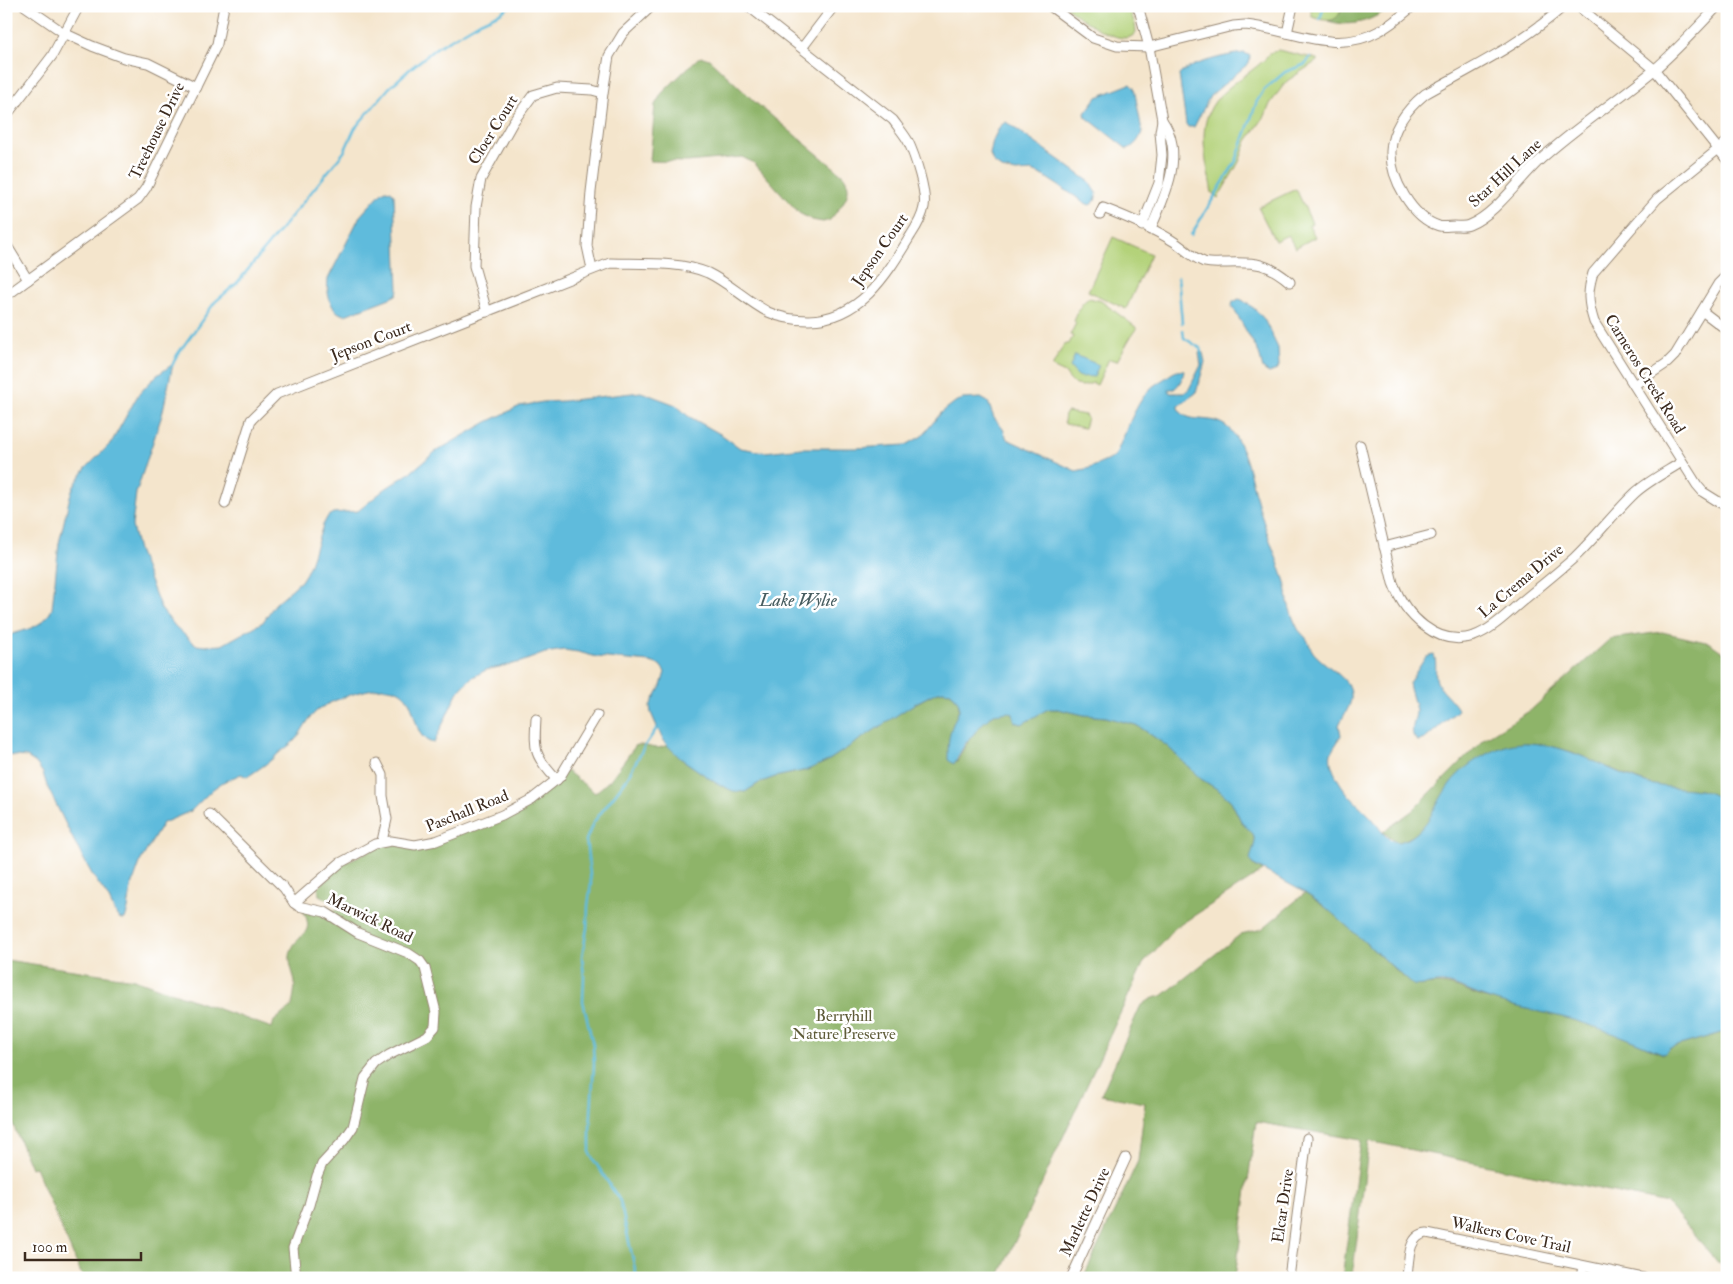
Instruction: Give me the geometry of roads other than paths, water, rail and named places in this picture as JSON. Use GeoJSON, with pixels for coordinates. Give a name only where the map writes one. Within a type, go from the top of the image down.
{"type":"FeatureCollection","features":[{"type":"Feature","properties":{"kind":"street"},"geometry":{"type":"LineString","coordinates":[[25,6],[64,33],[116,55],[148,63],[196,87]]}},
{"type":"Feature","properties":{"kind":"street"},"geometry":{"type":"LineString","coordinates":[[6,116],[52,56],[79,6]]}},
{"type":"Feature","properties":{"kind":"street","name":"Treehouse Drive"},"geometry":{"type":"LineString","coordinates":[[6,296],[138,199],[146,188],[217,44],[224,6]]}},
{"type":"Feature","properties":{"kind":"street"},"geometry":{"type":"LineString","coordinates":[[592,269],[587,246],[591,192],[609,56],[623,32],[652,6]]}},
{"type":"Feature","properties":{"kind":"street","name":"Jepson Court"},"geometry":{"type":"LineString","coordinates":[[225,504],[251,420],[277,394],[610,263],[667,265],[696,269],[720,280],[768,312],[788,319],[818,320],[843,313],[861,302],[874,290],[921,218],[925,201],[924,190],[908,141],[893,120],[748,6]]}},
{"type":"Feature","properties":{"kind":"street"},"geometry":{"type":"LineString","coordinates":[[802,48],[834,6]]}},
{"type":"Feature","properties":{"kind":"street"},"geometry":{"type":"LineString","coordinates":[[1050,6],[1093,38],[1117,46],[1149,47],[1233,26],[1254,26],[1322,41],[1346,43],[1379,32],[1413,6]]}},
{"type":"Feature","properties":{"kind":"street"},"geometry":{"type":"LineString","coordinates":[[1137,6],[1149,47],[1162,120],[1160,129],[1161,176],[1146,228]]}},
{"type":"Feature","properties":{"kind":"street"},"geometry":{"type":"LineString","coordinates":[[1287,33],[1293,6]]}},
{"type":"Feature","properties":{"kind":"street","name":"Star Hill Lane"},"geometry":{"type":"LineString","coordinates":[[1564,6],[1544,24],[1502,51],[1425,94],[1399,121],[1391,150],[1393,168],[1398,183],[1414,210],[1429,221],[1440,227],[1468,226],[1485,216],[1541,159],[1679,48],[1718,6]]}},
{"type":"Feature","properties":{"kind":"street"},"geometry":{"type":"LineString","coordinates":[[1578,6],[1654,70],[1727,160]]}},
{"type":"Feature","properties":{"kind":"street","name":"Cloer Court"},"geometry":{"type":"LineString","coordinates":[[487,312],[474,266],[476,207],[482,179],[513,122],[534,95],[557,88],[592,90],[603,93]]}},
{"type":"Feature","properties":{"kind":"street","name":"Carneros Creek Road"},"geometry":{"type":"LineString","coordinates":[[1727,142],[1657,199],[1593,273],[1589,288],[1589,307],[1594,322],[1682,462],[1703,492],[1727,506]]}},
{"type":"Feature","properties":{"kind":"street"},"geometry":{"type":"LineString","coordinates":[[1100,214],[1102,209],[1104,209],[1146,228],[1176,242],[1203,261],[1210,263],[1249,262],[1263,264],[1290,282]]}},
{"type":"Feature","properties":{"kind":"street"},"geometry":{"type":"LineString","coordinates":[[6,244],[28,280]]}},
{"type":"Feature","properties":{"kind":"street"},"geometry":{"type":"LineString","coordinates":[[1634,385],[1660,368],[1675,355],[1718,284],[1727,275]]}},
{"type":"Feature","properties":{"kind":"street"},"geometry":{"type":"LineString","coordinates":[[1702,311],[1727,330]]}},
{"type":"Feature","properties":{"kind":"street","name":"La Crema Drive"},"geometry":{"type":"LineString","coordinates":[[1360,445],[1384,547],[1401,602],[1416,620],[1426,628],[1444,636],[1462,638],[1481,633],[1496,623],[1574,557],[1641,488],[1682,462]]}},
{"type":"Feature","properties":{"kind":"street"},"geometry":{"type":"LineString","coordinates":[[1384,547],[1431,535]]}},
{"type":"Feature","properties":{"kind":"street","name":"Paschall Road"},"geometry":{"type":"LineString","coordinates":[[382,841],[415,845],[436,841],[520,806],[541,793],[564,772],[597,715]]}},
{"type":"Feature","properties":{"kind":"street"},"geometry":{"type":"LineString","coordinates":[[536,719],[535,736],[538,758],[557,780]]}},
{"type":"Feature","properties":{"kind":"street"},"geometry":{"type":"LineString","coordinates":[[209,814],[284,888],[294,903],[347,858],[382,841],[387,819],[383,796],[383,775],[377,763]]}},
{"type":"Feature","properties":{"kind":"street","name":"Marwick Road"},"geometry":{"type":"LineString","coordinates":[[294,903],[298,906],[325,912],[358,933],[408,953],[420,961],[432,992],[436,1017],[435,1026],[427,1036],[389,1055],[376,1064],[365,1078],[353,1127],[322,1164],[317,1176],[294,1248],[296,1278]]}},
{"type":"Feature","properties":{"kind":"street","name":"Elcar Drive"},"geometry":{"type":"LineString","coordinates":[[1289,1278],[1307,1138]]}},
{"type":"Feature","properties":{"kind":"street","name":"Marlette Drive"},"geometry":{"type":"LineString","coordinates":[[1071,1278],[1126,1158]]}},
{"type":"Feature","properties":{"kind":"street","name":"Walkers Cove Trail"},"geometry":{"type":"LineString","coordinates":[[1407,1278],[1412,1244],[1416,1237],[1426,1233],[1643,1278]]}},
{"type":"Feature","properties":{"kind":"street"},"geometry":{"type":"LineString","coordinates":[[1581,1278],[1583,1266]]}},
{"type":"Feature","properties":{"kind":"water"},"geometry":{"type":"Polygon","coordinates":[[[1245,53],[1250,56],[1249,63],[1210,96],[1194,127],[1188,127],[1179,75],[1200,63],[1220,57],[1245,53]]]}},
{"type":"Feature","properties":{"kind":"water"},"geometry":{"type":"Polygon","coordinates":[[[1130,84],[1134,88],[1142,131],[1137,142],[1127,149],[1086,117],[1085,113],[1097,97],[1130,84]]]}},
{"type":"Feature","properties":{"kind":"water"},"geometry":{"type":"Polygon","coordinates":[[[1006,122],[1090,182],[1097,193],[1095,201],[1090,205],[1087,204],[1042,175],[1032,171],[1016,172],[1002,169],[993,162],[990,154],[993,140],[1000,126],[1006,122]]]}},
{"type":"Feature","properties":{"kind":"water"},"geometry":{"type":"Polygon","coordinates":[[[386,190],[391,191],[394,195],[398,290],[396,295],[390,298],[345,315],[336,310],[330,301],[328,279],[360,216],[386,190]]]}},
{"type":"Feature","properties":{"kind":"water"},"geometry":{"type":"Polygon","coordinates":[[[1239,299],[1255,309],[1264,319],[1278,348],[1279,366],[1277,370],[1269,373],[1263,369],[1259,353],[1232,306],[1233,302],[1239,299]]]}},
{"type":"Feature","properties":{"kind":"water","name":"Lake Wylie"},"geometry":{"type":"Polygon","coordinates":[[[1201,352],[1205,362],[1196,393],[1178,406],[1178,408],[1189,417],[1220,423],[1235,436],[1246,460],[1263,520],[1285,582],[1288,602],[1296,624],[1313,652],[1341,676],[1349,687],[1351,702],[1339,725],[1341,735],[1331,755],[1333,769],[1345,790],[1388,838],[1392,841],[1400,842],[1408,839],[1423,827],[1453,780],[1477,759],[1508,745],[1529,743],[1571,752],[1639,781],[1661,786],[1703,791],[1727,800],[1727,1033],[1724,1032],[1670,1048],[1664,1054],[1585,1024],[1498,1001],[1449,984],[1413,985],[1323,905],[1302,891],[1252,864],[1250,859],[1255,842],[1253,834],[1241,821],[1231,801],[1220,791],[1201,779],[1167,746],[1136,725],[1106,717],[1084,715],[1058,709],[1048,709],[1022,724],[1015,722],[1013,714],[1009,712],[994,714],[983,723],[965,744],[954,764],[948,760],[949,741],[951,728],[959,710],[959,705],[951,692],[942,691],[914,704],[826,762],[807,770],[775,777],[759,783],[745,792],[733,791],[716,783],[680,758],[667,745],[651,713],[650,706],[661,686],[665,672],[660,665],[650,662],[597,657],[564,650],[545,653],[521,662],[486,670],[471,678],[457,693],[434,743],[427,740],[418,729],[408,700],[401,693],[395,689],[388,688],[361,692],[324,706],[311,716],[293,742],[264,765],[247,777],[241,774],[223,782],[213,789],[191,811],[163,823],[141,860],[131,888],[125,919],[117,916],[108,897],[93,876],[47,786],[43,773],[36,763],[27,757],[6,755],[6,636],[38,624],[44,620],[52,609],[59,543],[74,486],[86,468],[111,443],[138,395],[156,376],[173,364],[162,415],[136,493],[132,526],[138,550],[161,609],[190,640],[197,645],[204,646],[222,645],[263,622],[275,604],[301,581],[306,573],[328,516],[333,513],[358,511],[435,452],[487,422],[520,406],[641,392],[676,405],[688,416],[722,435],[740,448],[765,452],[802,448],[857,448],[906,445],[922,436],[941,413],[955,402],[963,399],[981,398],[988,402],[994,418],[1003,429],[1007,439],[1076,471],[1090,468],[1111,459],[1116,454],[1138,405],[1155,385],[1177,371],[1184,371],[1180,383],[1174,389],[1169,389],[1169,392],[1184,393],[1189,389],[1201,365],[1199,353],[1201,352]]]}},
{"type":"Feature","properties":{"kind":"water"},"geometry":{"type":"Polygon","coordinates":[[[1075,355],[1099,365],[1094,377],[1080,377],[1070,367],[1075,355]]]}},
{"type":"Feature","properties":{"kind":"water"},"geometry":{"type":"Polygon","coordinates":[[[1434,655],[1438,684],[1458,710],[1425,739],[1418,741],[1413,735],[1416,711],[1409,683],[1425,658],[1434,655]]]}},
{"type":"Feature","properties":{"kind":"waterway"},"geometry":{"type":"LineString","coordinates":[[172,366],[177,355],[215,302],[237,283],[344,152],[355,128],[389,88],[436,48],[510,6]]}},
{"type":"Feature","properties":{"kind":"waterway"},"geometry":{"type":"LineString","coordinates":[[1320,19],[1324,6]]}},
{"type":"Feature","properties":{"kind":"waterway"},"geometry":{"type":"LineString","coordinates":[[1191,235],[1236,161],[1257,101],[1264,90],[1285,72],[1306,64],[1310,57]]}},
{"type":"Feature","properties":{"kind":"waterway"},"geometry":{"type":"LineString","coordinates":[[1178,277],[1182,323]]}},
{"type":"Feature","properties":{"kind":"waterway"},"geometry":{"type":"LineString","coordinates":[[1183,330],[1184,338],[1200,348],[1201,352]]}},
{"type":"Feature","properties":{"kind":"waterway"},"geometry":{"type":"LineString","coordinates":[[637,1278],[620,1201],[590,1154],[594,1064],[593,1045],[583,1001],[584,976],[582,957],[591,883],[586,840],[593,823],[626,780],[657,728]]}},
{"type":"Feature","properties":{"kind":"park label","name":"Berryhill Nature Preserve"},"geometry":{"type":"Point","coordinates":[844,1025]}}]}
